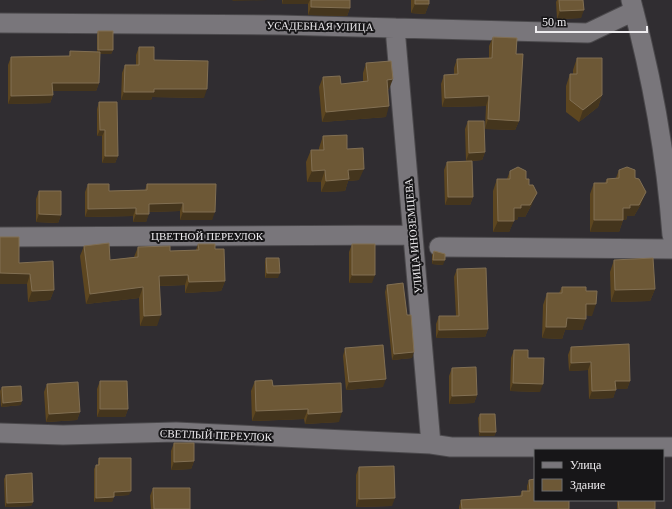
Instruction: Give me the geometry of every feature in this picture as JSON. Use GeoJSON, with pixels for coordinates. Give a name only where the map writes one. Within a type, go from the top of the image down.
{"type":"FeatureCollection","features":[{"type":"Feature","properties":{"kind":"street","name":"УСАДЕБНАЯ УЛИЦА"},"geometry":{"type":"LineString","coordinates":[[0,23],[395,28],[588,33],[633,6]]}},
{"type":"Feature","properties":{"kind":"street"},"geometry":{"type":"LineString","coordinates":[[633,6],[667,139],[672,235]]}},
{"type":"Feature","properties":{"kind":"street","name":"УЛИЦА ИНОЗЕМЦЕВА"},"geometry":{"type":"LineString","coordinates":[[395,28],[431,444]]}},
{"type":"Feature","properties":{"kind":"street","name":"ЦВЕТНОЙ ПЕРЕУЛОК"},"geometry":{"type":"LineString","coordinates":[[0,237],[413,236]]}},
{"type":"Feature","properties":{"kind":"street"},"geometry":{"type":"LineString","coordinates":[[439,247],[672,249]]}},
{"type":"Feature","properties":{"kind":"street","name":"СВЕТЛЫЙ ПЕРЕУЛОК"},"geometry":{"type":"LineString","coordinates":[[0,433],[63,435],[176,432],[431,444],[451,447],[672,447]]}},
{"type":"Feature","properties":{"kind":"building"},"geometry":{"type":"Polygon","coordinates":[[[311,0],[350,0],[350,8],[311,7],[311,0]]]}},
{"type":"Feature","properties":{"kind":"building"},"geometry":{"type":"Polygon","coordinates":[[[415,0],[429,0],[429,4],[415,4],[415,0]]]}},
{"type":"Feature","properties":{"kind":"building"},"geometry":{"type":"Polygon","coordinates":[[[559,0],[583,0],[584,10],[560,11],[559,0]]]}},
{"type":"Feature","properties":{"kind":"building"},"geometry":{"type":"Polygon","coordinates":[[[98,31],[113,31],[113,50],[98,50],[98,31]]]}},
{"type":"Feature","properties":{"kind":"building"},"geometry":{"type":"Polygon","coordinates":[[[493,37],[517,38],[516,54],[523,54],[519,121],[488,119],[489,96],[445,98],[444,75],[458,74],[457,59],[492,58],[493,37]]]}},
{"type":"Feature","properties":{"kind":"building"},"geometry":{"type":"Polygon","coordinates":[[[139,47],[154,47],[154,60],[208,61],[207,89],[154,89],[154,92],[124,92],[125,65],[139,65],[139,47]]]}},
{"type":"Feature","properties":{"kind":"building"},"geometry":{"type":"Polygon","coordinates":[[[70,51],[100,52],[99,83],[52,83],[53,95],[11,96],[11,57],[70,56],[70,51]]]}},
{"type":"Feature","properties":{"kind":"building"},"geometry":{"type":"Polygon","coordinates":[[[577,58],[602,58],[602,95],[583,110],[570,100],[570,74],[577,74],[577,58]]]}},
{"type":"Feature","properties":{"kind":"building"},"geometry":{"type":"Polygon","coordinates":[[[391,61],[393,79],[387,80],[389,106],[326,112],[323,77],[340,76],[341,84],[368,81],[366,63],[391,61]]]}},
{"type":"Feature","properties":{"kind":"building"},"geometry":{"type":"Polygon","coordinates":[[[99,102],[117,102],[118,156],[105,156],[105,130],[100,130],[99,102]]]}},
{"type":"Feature","properties":{"kind":"building"},"geometry":{"type":"Polygon","coordinates":[[[468,121],[484,121],[485,152],[469,153],[468,121]]]}},
{"type":"Feature","properties":{"kind":"building"},"geometry":{"type":"Polygon","coordinates":[[[347,135],[347,149],[363,148],[364,169],[348,170],[349,179],[326,181],[325,170],[312,171],[311,150],[324,150],[323,136],[347,135]]]}},
{"type":"Feature","properties":{"kind":"building"},"geometry":{"type":"Polygon","coordinates":[[[472,161],[473,197],[448,197],[447,162],[472,161]]]}},
{"type":"Feature","properties":{"kind":"building"},"geometry":{"type":"Polygon","coordinates":[[[518,167],[526,171],[526,179],[529,179],[529,185],[533,185],[537,193],[530,205],[521,205],[521,208],[514,208],[514,221],[498,221],[497,179],[510,179],[510,171],[518,167]]]}},
{"type":"Feature","properties":{"kind":"building"},"geometry":{"type":"Polygon","coordinates":[[[627,167],[635,170],[635,178],[639,179],[646,192],[639,205],[630,205],[630,208],[623,208],[623,220],[594,220],[594,183],[607,183],[607,179],[619,178],[619,170],[627,167]]]}},
{"type":"Feature","properties":{"kind":"building"},"geometry":{"type":"Polygon","coordinates":[[[88,184],[109,184],[109,191],[147,190],[147,184],[216,184],[215,212],[183,212],[183,203],[149,204],[149,214],[136,214],[136,208],[88,209],[88,184]]]}},
{"type":"Feature","properties":{"kind":"building"},"geometry":{"type":"Polygon","coordinates":[[[39,191],[61,191],[61,215],[39,214],[39,191]]]}},
{"type":"Feature","properties":{"kind":"building"},"geometry":{"type":"Polygon","coordinates":[[[0,237],[19,237],[19,263],[53,261],[54,290],[32,291],[30,274],[0,273],[0,237]]]}},
{"type":"Feature","properties":{"kind":"building"},"geometry":{"type":"Polygon","coordinates":[[[109,243],[110,260],[138,257],[138,247],[170,246],[170,251],[199,250],[198,244],[215,244],[215,249],[224,249],[225,281],[189,282],[188,275],[159,276],[161,315],[144,316],[143,287],[90,294],[84,246],[109,243]]]}},
{"type":"Feature","properties":{"kind":"building"},"geometry":{"type":"Polygon","coordinates":[[[352,244],[375,244],[375,275],[352,275],[352,244]]]}},
{"type":"Feature","properties":{"kind":"building"},"geometry":{"type":"Polygon","coordinates":[[[434,251],[445,254],[445,260],[433,260],[434,251]]]}},
{"type":"Feature","properties":{"kind":"building"},"geometry":{"type":"Polygon","coordinates":[[[266,258],[279,258],[280,273],[267,273],[266,258]]]}},
{"type":"Feature","properties":{"kind":"building"},"geometry":{"type":"Polygon","coordinates":[[[653,258],[655,289],[615,290],[614,260],[653,258]]]}},
{"type":"Feature","properties":{"kind":"building"},"geometry":{"type":"Polygon","coordinates":[[[486,268],[488,329],[439,330],[439,316],[459,316],[457,269],[486,268]]]}},
{"type":"Feature","properties":{"kind":"building"},"geometry":{"type":"Polygon","coordinates":[[[403,283],[407,315],[411,315],[414,352],[394,354],[387,285],[403,283]]]}},
{"type":"Feature","properties":{"kind":"building"},"geometry":{"type":"Polygon","coordinates":[[[562,287],[586,287],[586,291],[597,291],[596,304],[586,304],[586,319],[567,318],[566,327],[546,327],[547,293],[562,293],[562,287]]]}},
{"type":"Feature","properties":{"kind":"building"},"geometry":{"type":"Polygon","coordinates":[[[629,344],[630,381],[615,381],[616,390],[592,391],[591,362],[571,363],[571,347],[629,344]]]}},
{"type":"Feature","properties":{"kind":"building"},"geometry":{"type":"Polygon","coordinates":[[[383,345],[386,379],[349,382],[345,348],[383,345]]]}},
{"type":"Feature","properties":{"kind":"building"},"geometry":{"type":"Polygon","coordinates":[[[514,350],[528,350],[528,358],[544,358],[543,384],[513,383],[514,350]]]}},
{"type":"Feature","properties":{"kind":"building"},"geometry":{"type":"Polygon","coordinates":[[[476,367],[477,395],[452,396],[452,368],[476,367]]]}},
{"type":"Feature","properties":{"kind":"building"},"geometry":{"type":"Polygon","coordinates":[[[272,380],[273,386],[341,383],[342,412],[308,414],[308,409],[256,411],[255,381],[272,380]]]}},
{"type":"Feature","properties":{"kind":"building"},"geometry":{"type":"Polygon","coordinates":[[[100,381],[127,381],[128,409],[100,409],[100,381]]]}},
{"type":"Feature","properties":{"kind":"building"},"geometry":{"type":"Polygon","coordinates":[[[78,382],[80,412],[49,414],[47,384],[78,382]]]}},
{"type":"Feature","properties":{"kind":"building"},"geometry":{"type":"Polygon","coordinates":[[[21,386],[22,401],[3,403],[2,387],[21,386]]]}},
{"type":"Feature","properties":{"kind":"building"},"geometry":{"type":"Polygon","coordinates":[[[480,414],[495,414],[496,432],[480,432],[480,414]]]}},
{"type":"Feature","properties":{"kind":"building"},"geometry":{"type":"Polygon","coordinates":[[[174,443],[194,443],[194,461],[174,462],[174,443]]]}},
{"type":"Feature","properties":{"kind":"building"},"geometry":{"type":"Polygon","coordinates":[[[99,458],[131,458],[131,491],[114,492],[114,497],[96,498],[96,465],[99,465],[99,458]]]}},
{"type":"Feature","properties":{"kind":"building"},"geometry":{"type":"Polygon","coordinates":[[[394,466],[395,498],[359,499],[359,467],[394,466]]]}},
{"type":"Feature","properties":{"kind":"building"},"geometry":{"type":"Polygon","coordinates":[[[32,473],[33,502],[7,503],[6,475],[32,473]]]}},
{"type":"Feature","properties":{"kind":"building"},"geometry":{"type":"Polygon","coordinates":[[[534,479],[534,501],[569,501],[569,509],[462,509],[461,500],[522,496],[522,491],[530,491],[529,480],[534,479]]]}},
{"type":"Feature","properties":{"kind":"building"},"geometry":{"type":"Polygon","coordinates":[[[153,488],[190,488],[190,509],[154,509],[153,488]]]}},
{"type":"Feature","properties":{"kind":"building"},"geometry":{"type":"Polygon","coordinates":[[[618,501],[655,501],[655,509],[619,509],[618,501]]]}}]}
